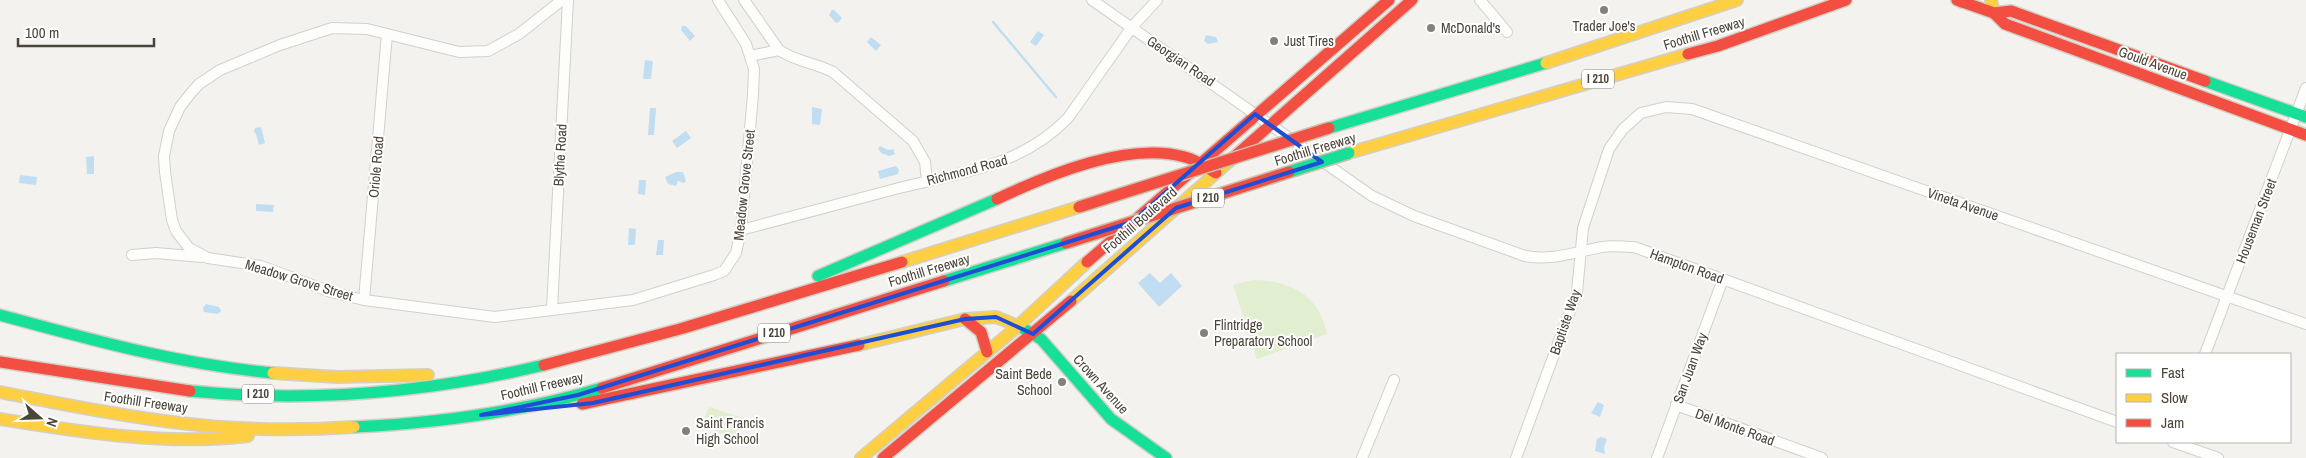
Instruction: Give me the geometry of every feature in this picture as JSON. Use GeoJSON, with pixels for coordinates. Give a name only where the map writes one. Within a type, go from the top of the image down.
{"type":"FeatureCollection","features":[{"type":"Feature","properties":{"kind":"main road","name":"Foothill Boulevard"},"geometry":{"type":"LineString","coordinates":[[861,458],[1018,326],[1080,267],[1389,0]]}},
{"type":"Feature","properties":{"kind":"main road","name":"Foothill Boulevard"},"geometry":{"type":"LineString","coordinates":[[882,458],[984,377],[1412,0]]}},
{"type":"Feature","properties":{"kind":"main road","name":"Foothill Freeway"},"geometry":{"type":"LineString","coordinates":[[0,362],[179,390],[300,396],[351,395],[394,391],[442,385],[516,371],[714,319],[1329,128],[1518,72],[1737,0]]}},
{"type":"Feature","properties":{"kind":"main road","name":"Foothill Freeway"},"geometry":{"type":"LineString","coordinates":[[0,392],[128,415],[198,425],[301,429],[393,425],[481,415],[535,406],[578,395],[1349,153],[1578,85],[1718,46],[1834,6],[1846,0]]}},
{"type":"Feature","properties":{"kind":"main road"},"geometry":{"type":"LineString","coordinates":[[1991,0],[1994,13]]}},
{"type":"Feature","properties":{"kind":"main road","name":"Gould Avenue"},"geometry":{"type":"LineString","coordinates":[[1961,1],[1994,13],[2005,24],[2306,135]]}},
{"type":"Feature","properties":{"kind":"main road","name":"Gould Avenue"},"geometry":{"type":"LineString","coordinates":[[1994,13],[2011,11],[2301,116]]}},
{"type":"Feature","properties":{"kind":"main road"},"geometry":{"type":"LineString","coordinates":[[714,319],[906,240],[1077,165],[1105,158],[1150,154],[1188,158],[1216,173]]}},
{"type":"Feature","properties":{"kind":"main road"},"geometry":{"type":"LineString","coordinates":[[0,315],[135,352],[184,362],[275,374],[382,378],[462,372],[516,371]]}},
{"type":"Feature","properties":{"kind":"main road","name":"Crown Avenue"},"geometry":{"type":"LineString","coordinates":[[481,415],[593,403],[858,345],[964,319],[996,317],[1018,326],[1041,339],[1111,419],[1166,458]]}},
{"type":"Feature","properties":{"kind":"main road"},"geometry":{"type":"LineString","coordinates":[[964,319],[982,332],[986,340],[987,352]]}},
{"type":"Feature","properties":{"kind":"main road"},"geometry":{"type":"LineString","coordinates":[[0,419],[93,434],[214,440],[301,429]]}},
{"type":"Feature","properties":{"kind":"street","name":"Meadow Grove Street"},"geometry":{"type":"LineString","coordinates":[[562,0],[519,34],[488,51],[459,52],[387,34],[350,28],[332,28],[307,35],[220,70],[199,84],[191,93],[180,107],[169,131],[164,156],[165,172],[172,220],[176,231],[189,248],[208,258],[261,266],[331,292],[364,300],[495,317],[552,309],[606,305],[633,300],[724,271],[733,258],[741,230],[754,69],[746,44],[718,0]]}},
{"type":"Feature","properties":{"kind":"street","name":"Blythe Road"},"geometry":{"type":"LineString","coordinates":[[552,309],[568,0]]}},
{"type":"Feature","properties":{"kind":"street"},"geometry":{"type":"LineString","coordinates":[[744,0],[779,50],[786,55],[814,63],[833,72],[913,141],[925,162],[927,181]]}},
{"type":"Feature","properties":{"kind":"street","name":"Georgian Road"},"geometry":{"type":"LineString","coordinates":[[1092,0],[1269,124]]}},
{"type":"Feature","properties":{"kind":"street","name":"Richmond Road"},"geometry":{"type":"LineString","coordinates":[[741,230],[999,164],[1020,154],[1056,130],[1072,112],[1132,27],[1157,0]]}},
{"type":"Feature","properties":{"kind":"street"},"geometry":{"type":"LineString","coordinates":[[1480,0],[1507,32]]}},
{"type":"Feature","properties":{"kind":"street","name":"Oriole Road"},"geometry":{"type":"LineString","coordinates":[[364,300],[387,34]]}},
{"type":"Feature","properties":{"kind":"street"},"geometry":{"type":"LineString","coordinates":[[750,56],[779,50]]}},
{"type":"Feature","properties":{"kind":"street","name":"Houseman Street"},"geometry":{"type":"LineString","coordinates":[[2205,353],[2291,130],[2301,116],[2306,88]]}},
{"type":"Feature","properties":{"kind":"street","name":"Vineta Avenue"},"geometry":{"type":"LineString","coordinates":[[1623,129],[1641,113],[1666,107],[1692,109],[2306,324]]}},
{"type":"Feature","properties":{"kind":"street","name":"Hampton Road"},"geometry":{"type":"LineString","coordinates":[[1269,124],[1372,196],[1414,216],[1525,256],[1542,259],[1604,246],[1634,247],[2116,422]]}},
{"type":"Feature","properties":{"kind":"street","name":"Baptiste Way"},"geometry":{"type":"LineString","coordinates":[[1516,458],[1577,292],[1583,228],[1609,149],[1623,129]]}},
{"type":"Feature","properties":{"kind":"street"},"geometry":{"type":"LineString","coordinates":[[132,256],[156,253],[208,258]]}},
{"type":"Feature","properties":{"kind":"street","name":"San Juan Way"},"geometry":{"type":"LineString","coordinates":[[1657,458],[1723,279]]}},
{"type":"Feature","properties":{"kind":"street"},"geometry":{"type":"LineString","coordinates":[[1362,458],[1394,380]]}},
{"type":"Feature","properties":{"kind":"street","name":"Del Monte Road"},"geometry":{"type":"LineString","coordinates":[[1676,405],[1822,458]]}},
{"type":"Feature","properties":{"kind":"street"},"geometry":{"type":"LineString","coordinates":[[2176,443],[2218,458]]}},
{"type":"Feature","properties":{"kind":"highlighted area"},"geometry":{"type":"Polygon","coordinates":[[[1255,114],[1322,162],[1176,208],[1033,334],[996,317],[965,319],[593,403],[481,415],[578,395],[1132,222],[1255,114]]]}},
{"type":"Feature","properties":{"kind":"green space"},"geometry":{"type":"Polygon","coordinates":[[[1254,280],[1280,283],[1301,293],[1317,309],[1327,334],[1257,359],[1233,285],[1254,280]]]}},
{"type":"Feature","properties":{"kind":"green space"},"geometry":{"type":"Polygon","coordinates":[[[709,407],[743,418],[735,438],[701,426],[709,407]]]}},
{"type":"Feature","properties":{"kind":"water"},"geometry":{"type":"Polygon","coordinates":[[[832,10],[842,18],[839,22],[836,23],[829,15],[832,10]]]}},
{"type":"Feature","properties":{"kind":"water"},"geometry":{"type":"Polygon","coordinates":[[[682,26],[686,26],[695,36],[690,41],[681,30],[682,26]]]}},
{"type":"Feature","properties":{"kind":"water"},"geometry":{"type":"Polygon","coordinates":[[[1038,31],[1044,35],[1036,46],[1030,42],[1038,31]]]}},
{"type":"Feature","properties":{"kind":"water"},"geometry":{"type":"Polygon","coordinates":[[[1206,35],[1216,37],[1218,42],[1208,44],[1204,41],[1206,35]]]}},
{"type":"Feature","properties":{"kind":"water"},"geometry":{"type":"Polygon","coordinates":[[[871,37],[881,45],[876,51],[867,42],[871,37]]]}},
{"type":"Feature","properties":{"kind":"water"},"geometry":{"type":"Polygon","coordinates":[[[645,60],[653,61],[651,79],[643,79],[645,60]]]}},
{"type":"Feature","properties":{"kind":"water"},"geometry":{"type":"Polygon","coordinates":[[[812,107],[822,109],[820,125],[812,124],[812,107]]]}},
{"type":"Feature","properties":{"kind":"water"},"geometry":{"type":"Polygon","coordinates":[[[650,108],[656,108],[654,135],[648,135],[650,108]]]}},
{"type":"Feature","properties":{"kind":"water"},"geometry":{"type":"Polygon","coordinates":[[[261,127],[265,143],[259,145],[254,132],[255,128],[261,127]]]}},
{"type":"Feature","properties":{"kind":"water"},"geometry":{"type":"Polygon","coordinates":[[[686,131],[691,138],[677,148],[672,141],[686,131]]]}},
{"type":"Feature","properties":{"kind":"water"},"geometry":{"type":"Polygon","coordinates":[[[880,146],[888,150],[893,149],[895,154],[889,156],[881,153],[878,148],[880,146]]]}},
{"type":"Feature","properties":{"kind":"water"},"geometry":{"type":"Polygon","coordinates":[[[94,156],[94,174],[87,174],[86,157],[94,156]]]}},
{"type":"Feature","properties":{"kind":"water"},"geometry":{"type":"Polygon","coordinates":[[[896,166],[899,170],[898,174],[880,179],[878,171],[896,166]]]}},
{"type":"Feature","properties":{"kind":"water"},"geometry":{"type":"Polygon","coordinates":[[[676,172],[683,172],[686,181],[684,183],[678,181],[676,186],[668,184],[665,177],[676,172]]]}},
{"type":"Feature","properties":{"kind":"water"},"geometry":{"type":"Polygon","coordinates":[[[20,175],[37,177],[36,185],[19,183],[20,175]]]}},
{"type":"Feature","properties":{"kind":"water"},"geometry":{"type":"Polygon","coordinates":[[[639,180],[646,180],[645,195],[638,194],[639,180]]]}},
{"type":"Feature","properties":{"kind":"water"},"geometry":{"type":"Polygon","coordinates":[[[256,204],[274,205],[273,212],[256,211],[256,204]]]}},
{"type":"Feature","properties":{"kind":"water"},"geometry":{"type":"Polygon","coordinates":[[[629,228],[636,229],[635,245],[628,245],[629,228]]]}},
{"type":"Feature","properties":{"kind":"water"},"geometry":{"type":"Polygon","coordinates":[[[658,240],[664,240],[663,255],[656,255],[658,240]]]}},
{"type":"Feature","properties":{"kind":"water"},"geometry":{"type":"Polygon","coordinates":[[[1150,273],[1160,283],[1171,273],[1182,286],[1159,307],[1138,283],[1150,273]]]}},
{"type":"Feature","properties":{"kind":"water"},"geometry":{"type":"Polygon","coordinates":[[[206,304],[219,307],[221,311],[218,314],[204,312],[203,308],[206,304]]]}},
{"type":"Feature","properties":{"kind":"water"},"geometry":{"type":"Polygon","coordinates":[[[1598,402],[1604,405],[1600,417],[1591,413],[1598,402]]]}},
{"type":"Feature","properties":{"kind":"water"},"geometry":{"type":"Polygon","coordinates":[[[1601,437],[1607,439],[1604,448],[1605,454],[1595,451],[1597,439],[1601,437]]]}},
{"type":"Feature","properties":{"kind":"waterway"},"geometry":{"type":"LineString","coordinates":[[993,22],[1056,97]]}},
{"type":"Feature","properties":{"kind":"traffic: fast"},"geometry":{"type":"LineString","coordinates":[[1329,128],[1546,63]]}},
{"type":"Feature","properties":{"kind":"traffic: fast"},"geometry":{"type":"LineString","coordinates":[[2205,81],[2306,117]]}},
{"type":"Feature","properties":{"kind":"traffic: fast"},"geometry":{"type":"LineString","coordinates":[[1289,172],[1349,153]]}},
{"type":"Feature","properties":{"kind":"traffic: fast"},"geometry":{"type":"LineString","coordinates":[[818,276],[997,199]]}},
{"type":"Feature","properties":{"kind":"traffic: fast"},"geometry":{"type":"LineString","coordinates":[[944,281],[1066,243]]}},
{"type":"Feature","properties":{"kind":"traffic: fast"},"geometry":{"type":"LineString","coordinates":[[0,315],[135,350],[203,364],[273,373]]}},
{"type":"Feature","properties":{"kind":"traffic: fast"},"geometry":{"type":"LineString","coordinates":[[1024,329],[1041,339],[1111,419],[1166,458]]}},
{"type":"Feature","properties":{"kind":"traffic: fast"},"geometry":{"type":"LineString","coordinates":[[190,391],[279,396],[368,393],[456,383],[544,365]]}},
{"type":"Feature","properties":{"kind":"traffic: fast"},"geometry":{"type":"LineString","coordinates":[[354,427],[417,423],[479,415],[541,404],[602,388]]}},
{"type":"Feature","properties":{"kind":"traffic: slow"},"geometry":{"type":"LineString","coordinates":[[1546,63],[1737,0]]}},
{"type":"Feature","properties":{"kind":"traffic: slow"},"geometry":{"type":"LineString","coordinates":[[1991,0],[1994,13]]}},
{"type":"Feature","properties":{"kind":"traffic: slow"},"geometry":{"type":"LineString","coordinates":[[1349,153],[1688,54]]}},
{"type":"Feature","properties":{"kind":"traffic: slow"},"geometry":{"type":"LineString","coordinates":[[1071,301],[1234,157]]}},
{"type":"Feature","properties":{"kind":"traffic: slow"},"geometry":{"type":"LineString","coordinates":[[902,262],[1079,207]]}},
{"type":"Feature","properties":{"kind":"traffic: slow"},"geometry":{"type":"LineString","coordinates":[[861,458],[1018,326],[1087,262]]}},
{"type":"Feature","properties":{"kind":"traffic: slow"},"geometry":{"type":"LineString","coordinates":[[859,345],[965,319],[996,317],[1018,326]]}},
{"type":"Feature","properties":{"kind":"traffic: slow"},"geometry":{"type":"LineString","coordinates":[[273,373],[337,377],[428,375]]}},
{"type":"Feature","properties":{"kind":"traffic: slow"},"geometry":{"type":"LineString","coordinates":[[0,392],[107,412],[195,425],[263,429],[354,427]]}},
{"type":"Feature","properties":{"kind":"traffic: slow"},"geometry":{"type":"LineString","coordinates":[[0,419],[61,429],[124,436],[186,439],[248,436]]}},
{"type":"Feature","properties":{"kind":"traffic: jam"},"geometry":{"type":"LineString","coordinates":[[1087,262],[1389,0]]}},
{"type":"Feature","properties":{"kind":"traffic: jam"},"geometry":{"type":"LineString","coordinates":[[1234,157],[1412,0]]}},
{"type":"Feature","properties":{"kind":"traffic: jam"},"geometry":{"type":"LineString","coordinates":[[1688,54],[1718,46],[1846,0]]}},
{"type":"Feature","properties":{"kind":"traffic: jam"},"geometry":{"type":"LineString","coordinates":[[1957,0],[1994,13],[2005,24],[2306,135]]}},
{"type":"Feature","properties":{"kind":"traffic: jam"},"geometry":{"type":"LineString","coordinates":[[1994,13],[2011,11],[2205,81]]}},
{"type":"Feature","properties":{"kind":"traffic: jam"},"geometry":{"type":"LineString","coordinates":[[1079,207],[1329,128]]}},
{"type":"Feature","properties":{"kind":"traffic: jam"},"geometry":{"type":"LineString","coordinates":[[997,199],[1064,171],[1089,163],[1139,153],[1163,153],[1185,157],[1216,173]]}},
{"type":"Feature","properties":{"kind":"traffic: jam"},"geometry":{"type":"LineString","coordinates":[[1066,243],[1289,172]]}},
{"type":"Feature","properties":{"kind":"traffic: jam"},"geometry":{"type":"LineString","coordinates":[[544,365],[680,329],[902,262]]}},
{"type":"Feature","properties":{"kind":"traffic: jam"},"geometry":{"type":"LineString","coordinates":[[602,388],[944,281]]}},
{"type":"Feature","properties":{"kind":"traffic: jam"},"geometry":{"type":"LineString","coordinates":[[883,458],[1071,301]]}},
{"type":"Feature","properties":{"kind":"traffic: jam"},"geometry":{"type":"LineString","coordinates":[[965,319],[981,332],[987,352]]}},
{"type":"Feature","properties":{"kind":"traffic: jam"},"geometry":{"type":"LineString","coordinates":[[582,404],[859,345]]}},
{"type":"Feature","properties":{"kind":"traffic: jam"},"geometry":{"type":"LineString","coordinates":[[0,362],[190,391]]}},
{"type":"Feature","properties":{"kind":"place","name":"Trader Joe's"},"geometry":{"type":"Point","coordinates":[1604,10]}},
{"type":"Feature","properties":{"kind":"place","name":"McDonald's"},"geometry":{"type":"Point","coordinates":[1431,28]}},
{"type":"Feature","properties":{"kind":"place","name":"Just Tires"},"geometry":{"type":"Point","coordinates":[1274,41]}},
{"type":"Feature","properties":{"kind":"place","name":"Flintridge Preparatory School"},"geometry":{"type":"Point","coordinates":[1204,333]}},
{"type":"Feature","properties":{"kind":"place","name":"Saint Bede School"},"geometry":{"type":"Point","coordinates":[1062,382]}},
{"type":"Feature","properties":{"kind":"place","name":"Saint Francis High School"},"geometry":{"type":"Point","coordinates":[686,431]}}]}
